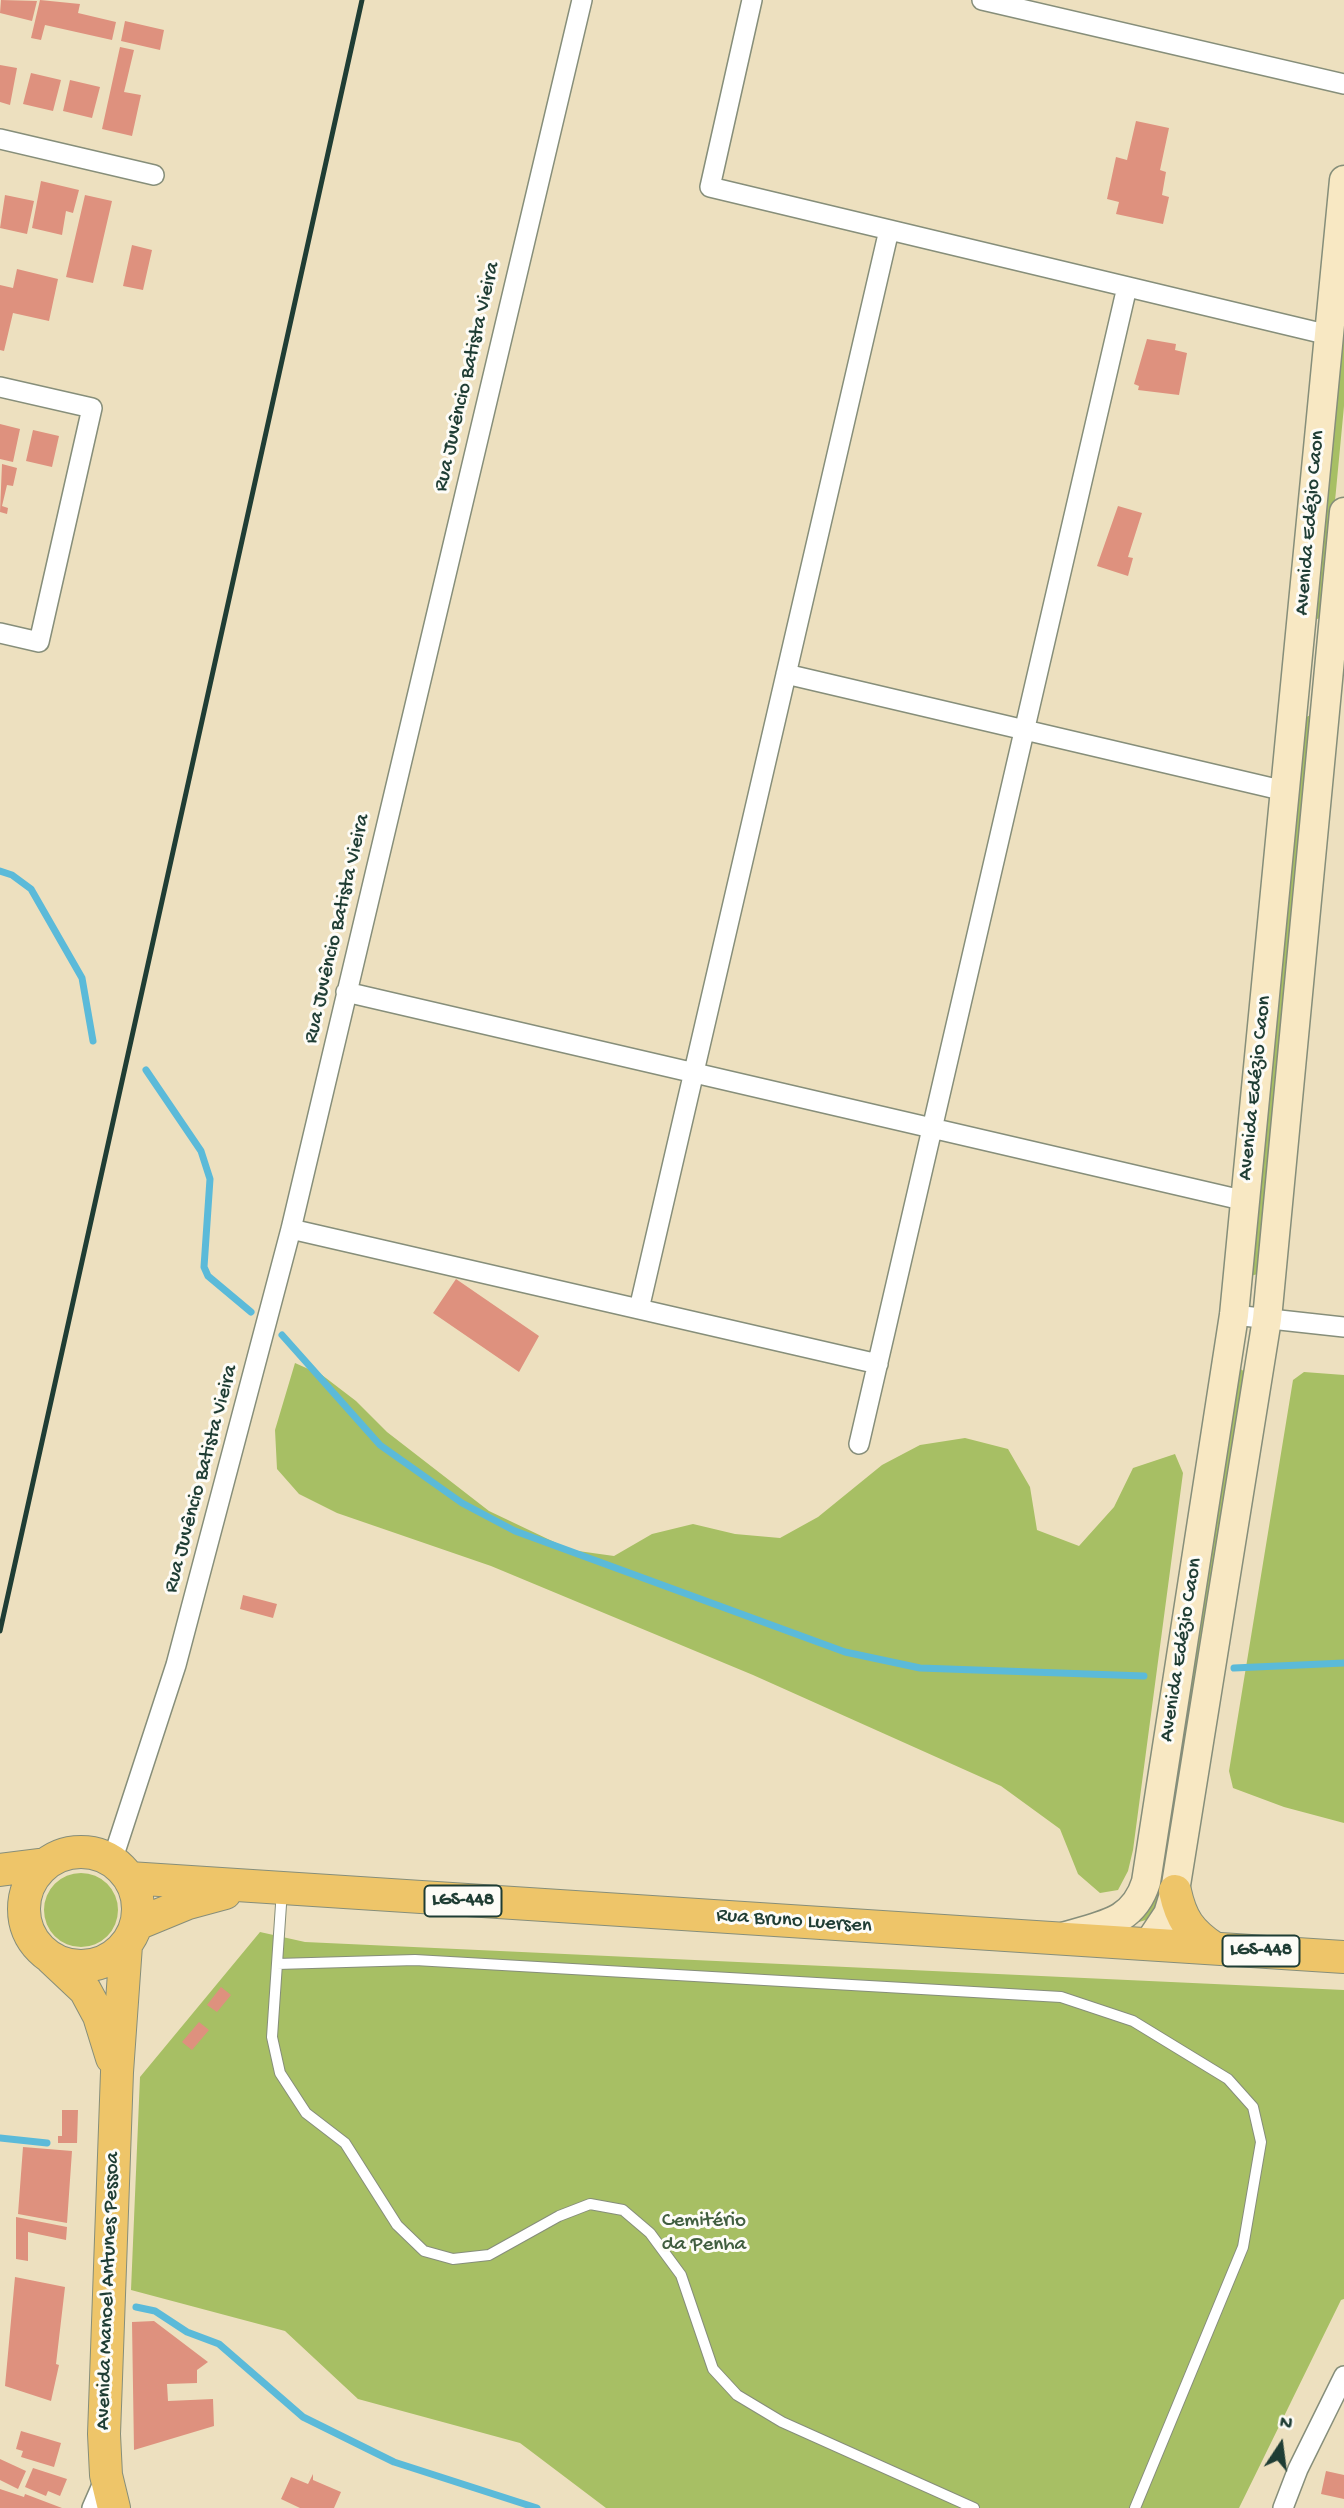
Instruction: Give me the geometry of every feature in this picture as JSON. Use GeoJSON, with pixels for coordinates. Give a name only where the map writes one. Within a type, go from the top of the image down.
{"type":"FeatureCollection","features":[{"type":"Feature","properties":{"kind":"main road","name":"Avenida Edézio Caon"},"geometry":{"type":"LineString","coordinates":[[1060,1938],[1125,1916],[1141,1897],[1146,1882],[1234,1315],[1344,180]]}},
{"type":"Feature","properties":{"kind":"main road","name":"Avenida Edézio Caon"},"geometry":{"type":"LineString","coordinates":[[1148,1944],[1168,1914],[1175,1891],[1267,1319],[1336,668],[1344,512]]}},
{"type":"Feature","properties":{"kind":"main road"},"geometry":{"type":"LineString","coordinates":[[79,1852],[96,1854],[121,1870],[136,1892],[131,1934],[99,1964],[66,1964],[51,1958],[12,1913],[46,1864],[61,1855],[79,1852]]}},
{"type":"Feature","properties":{"kind":"main road"},"geometry":{"type":"LineString","coordinates":[[0,1870],[46,1864]]}},
{"type":"Feature","properties":{"kind":"main road","name":"Rua Bruno Luersen"},"geometry":{"type":"LineString","coordinates":[[121,1870],[282,1890],[1344,1956]]}},
{"type":"Feature","properties":{"kind":"main road","name":"Rua Bruno Luersen"},"geometry":{"type":"LineString","coordinates":[[131,1934],[188,1903],[243,1887]]}},
{"type":"Feature","properties":{"kind":"main road"},"geometry":{"type":"LineString","coordinates":[[1175,1891],[1181,1917],[1194,1934],[1214,1948]]}},
{"type":"Feature","properties":{"kind":"main road","name":"Avenida Manoel Antunes Pessoa"},"geometry":{"type":"LineString","coordinates":[[114,2508],[106,2475],[104,2434],[117,2073],[131,1934]]}},
{"type":"Feature","properties":{"kind":"main road","name":"Avenida Manoel Antunes Pessoa"},"geometry":{"type":"LineString","coordinates":[[51,1958],[85,1990],[99,2016],[117,2073]]}},
{"type":"Feature","properties":{"kind":"street","name":"Rua Juvêncio Batista Vieira"},"geometry":{"type":"LineString","coordinates":[[121,1870],[291,1229],[582,0]]}},
{"type":"Feature","properties":{"kind":"street"},"geometry":{"type":"LineString","coordinates":[[752,0],[710,187],[1329,335]]}},
{"type":"Feature","properties":{"kind":"street"},"geometry":{"type":"LineString","coordinates":[[982,0],[1344,84]]}},
{"type":"Feature","properties":{"kind":"street"},"geometry":{"type":"LineString","coordinates":[[0,139],[154,175]]}},
{"type":"Feature","properties":{"kind":"street"},"geometry":{"type":"LineString","coordinates":[[639,1309],[889,230]]}},
{"type":"Feature","properties":{"kind":"street"},"geometry":{"type":"LineString","coordinates":[[859,1444],[1127,286]]}},
{"type":"Feature","properties":{"kind":"street"},"geometry":{"type":"LineString","coordinates":[[0,387],[92,408],[39,642],[0,633]]}},
{"type":"Feature","properties":{"kind":"street"},"geometry":{"type":"LineString","coordinates":[[1297,664],[1336,668]]}},
{"type":"Feature","properties":{"kind":"street"},"geometry":{"type":"LineString","coordinates":[[786,674],[1285,791]]}},
{"type":"Feature","properties":{"kind":"street"},"geometry":{"type":"LineString","coordinates":[[346,992],[1245,1200]]}},
{"type":"Feature","properties":{"kind":"street"},"geometry":{"type":"LineString","coordinates":[[291,1229],[878,1364]]}},
{"type":"Feature","properties":{"kind":"street"},"geometry":{"type":"LineString","coordinates":[[1234,1315],[1344,1327]]}},
{"type":"Feature","properties":{"kind":"street"},"geometry":{"type":"LineString","coordinates":[[0,1857],[46,1864]]}},
{"type":"Feature","properties":{"kind":"street"},"geometry":{"type":"LineString","coordinates":[[1283,2508],[1298,2469],[1344,2376]]}},
{"type":"Feature","properties":{"kind":"street"},"geometry":{"type":"LineString","coordinates":[[92,2508],[106,2475]]}},
{"type":"Feature","properties":{"kind":"lane"},"geometry":{"type":"LineString","coordinates":[[282,1890],[272,2037],[280,2073],[306,2113],[345,2143],[397,2225],[424,2251],[453,2259],[489,2255],[559,2216],[590,2204],[623,2210],[650,2233],[681,2275],[713,2369],[737,2395],[782,2422],[974,2508]]}},
{"type":"Feature","properties":{"kind":"lane"},"geometry":{"type":"LineString","coordinates":[[277,1964],[415,1960],[1061,1997],[1133,2021],[1228,2079],[1253,2107],[1261,2142],[1243,2246],[1135,2508]]}},
{"type":"Feature","properties":{"kind":"green space"},"geometry":{"type":"Polygon","coordinates":[[[1344,301],[1344,406],[1324,617],[1317,619],[1315,616],[1344,301]]]}},
{"type":"Feature","properties":{"kind":"green space"},"geometry":{"type":"Polygon","coordinates":[[[1312,716],[1258,1274],[1250,1276],[1305,719],[1312,716]]]}},
{"type":"Feature","properties":{"kind":"green space"},"geometry":{"type":"Polygon","coordinates":[[[295,1363],[322,1375],[356,1401],[387,1432],[489,1511],[571,1550],[614,1556],[652,1534],[693,1524],[735,1534],[780,1538],[818,1517],[882,1465],[920,1445],[965,1438],[1008,1449],[1030,1487],[1037,1530],[1079,1546],[1114,1507],[1133,1468],[1175,1454],[1183,1473],[1133,1850],[1128,1871],[1118,1890],[1100,1893],[1078,1874],[1060,1829],[1001,1786],[753,1675],[491,1566],[337,1513],[299,1494],[277,1469],[275,1430],[295,1363]]]}},
{"type":"Feature","properties":{"kind":"green space"},"geometry":{"type":"Polygon","coordinates":[[[1239,1368],[1245,1372],[1166,1891],[1149,1919],[1139,1922],[1136,1920],[1239,1368]]]}},
{"type":"Feature","properties":{"kind":"green space"},"geometry":{"type":"Polygon","coordinates":[[[1304,1372],[1344,1375],[1344,1823],[1284,1807],[1233,1788],[1229,1771],[1293,1380],[1304,1372]]]}},
{"type":"Feature","properties":{"kind":"green space"},"geometry":{"type":"Polygon","coordinates":[[[81,1873],[95,1876],[107,1884],[115,1896],[118,1910],[115,1924],[107,1936],[95,1944],[81,1947],[67,1944],[55,1936],[47,1924],[44,1910],[47,1896],[55,1884],[67,1876],[81,1873]]]}},
{"type":"Feature","properties":{"kind":"green space","name":"Cemitério da Penha"},"geometry":{"type":"Polygon","coordinates":[[[260,1932],[305,1942],[1344,1990],[1344,2299],[1341,2300],[1239,2508],[606,2508],[520,2443],[358,2399],[285,2331],[131,2290],[140,2077],[260,1932]]]}},
{"type":"Feature","properties":{"kind":"building"},"geometry":{"type":"Polygon","coordinates":[[[1,0],[37,1],[32,21],[0,13],[1,0]]]}},
{"type":"Feature","properties":{"kind":"building"},"geometry":{"type":"Polygon","coordinates":[[[40,0],[80,4],[78,13],[116,22],[112,40],[45,25],[41,40],[31,38],[40,0]]]}},
{"type":"Feature","properties":{"kind":"building"},"geometry":{"type":"Polygon","coordinates":[[[125,21],[164,30],[160,50],[121,41],[125,21]]]}},
{"type":"Feature","properties":{"kind":"building"},"geometry":{"type":"Polygon","coordinates":[[[120,47],[134,50],[124,92],[141,95],[132,136],[102,129],[120,47]]]}},
{"type":"Feature","properties":{"kind":"building"},"geometry":{"type":"Polygon","coordinates":[[[0,65],[17,68],[10,105],[0,102],[0,65]]]}},
{"type":"Feature","properties":{"kind":"building"},"geometry":{"type":"Polygon","coordinates":[[[31,73],[61,80],[53,111],[23,104],[31,73]]]}},
{"type":"Feature","properties":{"kind":"building"},"geometry":{"type":"Polygon","coordinates":[[[70,80],[100,87],[92,118],[63,111],[70,80]]]}},
{"type":"Feature","properties":{"kind":"building"},"geometry":{"type":"Polygon","coordinates":[[[1136,121],[1169,128],[1160,170],[1166,172],[1162,195],[1169,197],[1163,224],[1116,214],[1119,202],[1107,199],[1116,157],[1127,160],[1136,121]]]}},
{"type":"Feature","properties":{"kind":"building"},"geometry":{"type":"Polygon","coordinates":[[[41,181],[79,190],[73,213],[66,211],[62,235],[32,228],[41,181]]]}},
{"type":"Feature","properties":{"kind":"building"},"geometry":{"type":"Polygon","coordinates":[[[5,195],[34,201],[27,234],[0,228],[5,195]]]}},
{"type":"Feature","properties":{"kind":"building"},"geometry":{"type":"Polygon","coordinates":[[[85,195],[112,201],[93,283],[66,277],[85,195]]]}},
{"type":"Feature","properties":{"kind":"building"},"geometry":{"type":"Polygon","coordinates":[[[132,245],[152,250],[143,290],[123,286],[132,245]]]}},
{"type":"Feature","properties":{"kind":"building"},"geometry":{"type":"Polygon","coordinates":[[[17,269],[58,279],[49,321],[13,313],[4,351],[0,350],[0,285],[13,288],[17,269]]]}},
{"type":"Feature","properties":{"kind":"building"},"geometry":{"type":"Polygon","coordinates":[[[1147,339],[1176,344],[1175,350],[1187,353],[1179,395],[1138,390],[1139,386],[1134,384],[1147,339]]]}},
{"type":"Feature","properties":{"kind":"building"},"geometry":{"type":"Polygon","coordinates":[[[0,424],[20,429],[13,462],[0,459],[0,424]]]}},
{"type":"Feature","properties":{"kind":"building"},"geometry":{"type":"Polygon","coordinates":[[[33,430],[59,436],[52,467],[26,461],[33,430]]]}},
{"type":"Feature","properties":{"kind":"building"},"geometry":{"type":"Polygon","coordinates":[[[2,464],[17,468],[13,486],[7,485],[2,506],[8,508],[7,514],[0,512],[2,464]]]}},
{"type":"Feature","properties":{"kind":"building"},"geometry":{"type":"Polygon","coordinates":[[[1118,506],[1142,513],[1128,557],[1133,558],[1128,576],[1097,566],[1118,506]]]}},
{"type":"Feature","properties":{"kind":"building"},"geometry":{"type":"Polygon","coordinates":[[[456,1279],[539,1336],[519,1372],[433,1313],[456,1279]]]}},
{"type":"Feature","properties":{"kind":"building"},"geometry":{"type":"Polygon","coordinates":[[[243,1595],[277,1604],[273,1618],[240,1609],[243,1595]]]}},
{"type":"Feature","properties":{"kind":"building"},"geometry":{"type":"Polygon","coordinates":[[[221,1987],[231,1995],[217,2012],[207,2005],[221,1987]]]}},
{"type":"Feature","properties":{"kind":"building"},"geometry":{"type":"Polygon","coordinates":[[[199,2022],[209,2030],[192,2050],[182,2042],[199,2022]]]}},
{"type":"Feature","properties":{"kind":"building"},"geometry":{"type":"Polygon","coordinates":[[[62,2110],[78,2110],[77,2143],[58,2143],[58,2136],[62,2136],[62,2110]]]}},
{"type":"Feature","properties":{"kind":"building"},"geometry":{"type":"Polygon","coordinates":[[[23,2147],[72,2151],[67,2223],[18,2214],[23,2147]]]}},
{"type":"Feature","properties":{"kind":"building"},"geometry":{"type":"Polygon","coordinates":[[[16,2217],[67,2227],[66,2240],[28,2232],[28,2261],[16,2259],[16,2217]]]}},
{"type":"Feature","properties":{"kind":"building"},"geometry":{"type":"Polygon","coordinates":[[[15,2277],[65,2287],[56,2364],[59,2365],[51,2401],[5,2386],[15,2277]]]}},
{"type":"Feature","properties":{"kind":"building"},"geometry":{"type":"Polygon","coordinates":[[[154,2321],[208,2362],[197,2370],[197,2383],[167,2384],[168,2401],[213,2399],[214,2426],[134,2450],[132,2322],[154,2321]]]}},
{"type":"Feature","properties":{"kind":"building"},"geometry":{"type":"Polygon","coordinates":[[[21,2431],[61,2443],[54,2467],[21,2457],[23,2451],[16,2449],[21,2431]]]}},
{"type":"Feature","properties":{"kind":"building"},"geometry":{"type":"Polygon","coordinates":[[[0,2459],[26,2471],[18,2489],[0,2480],[0,2459]]]}},
{"type":"Feature","properties":{"kind":"building"},"geometry":{"type":"Polygon","coordinates":[[[33,2468],[67,2479],[60,2496],[48,2491],[46,2496],[25,2487],[33,2468]]]}},
{"type":"Feature","properties":{"kind":"building"},"geometry":{"type":"Polygon","coordinates":[[[1326,2471],[1344,2475],[1344,2499],[1321,2494],[1326,2471]]]}},
{"type":"Feature","properties":{"kind":"building"},"geometry":{"type":"Polygon","coordinates":[[[313,2474],[313,2480],[341,2492],[334,2508],[300,2508],[281,2499],[291,2477],[308,2484],[313,2474]]]}},
{"type":"Feature","properties":{"kind":"building"},"geometry":{"type":"Polygon","coordinates":[[[0,2489],[24,2497],[25,2494],[62,2508],[0,2508],[0,2489]]]}},
{"type":"Feature","properties":{"kind":"waterway"},"geometry":{"type":"LineString","coordinates":[[0,871],[12,875],[31,889],[82,978],[93,1041]]}},
{"type":"Feature","properties":{"kind":"waterway"},"geometry":{"type":"LineString","coordinates":[[146,1070],[201,1151],[210,1179],[204,1267],[208,1276],[251,1312]]}},
{"type":"Feature","properties":{"kind":"waterway"},"geometry":{"type":"LineString","coordinates":[[282,1335],[380,1445],[462,1503],[515,1531],[845,1652],[920,1668],[1144,1676]]}},
{"type":"Feature","properties":{"kind":"waterway"},"geometry":{"type":"LineString","coordinates":[[1234,1668],[1344,1663]]}},
{"type":"Feature","properties":{"kind":"waterway"},"geometry":{"type":"LineString","coordinates":[[0,2138],[47,2143]]}},
{"type":"Feature","properties":{"kind":"waterway"},"geometry":{"type":"LineString","coordinates":[[136,2307],[155,2311],[187,2332],[219,2344],[303,2417],[394,2462],[537,2508]]}},
{"type":"Feature","properties":{"kind":"railway"},"geometry":{"type":"LineString","coordinates":[[0,1631],[362,0]]}}]}
